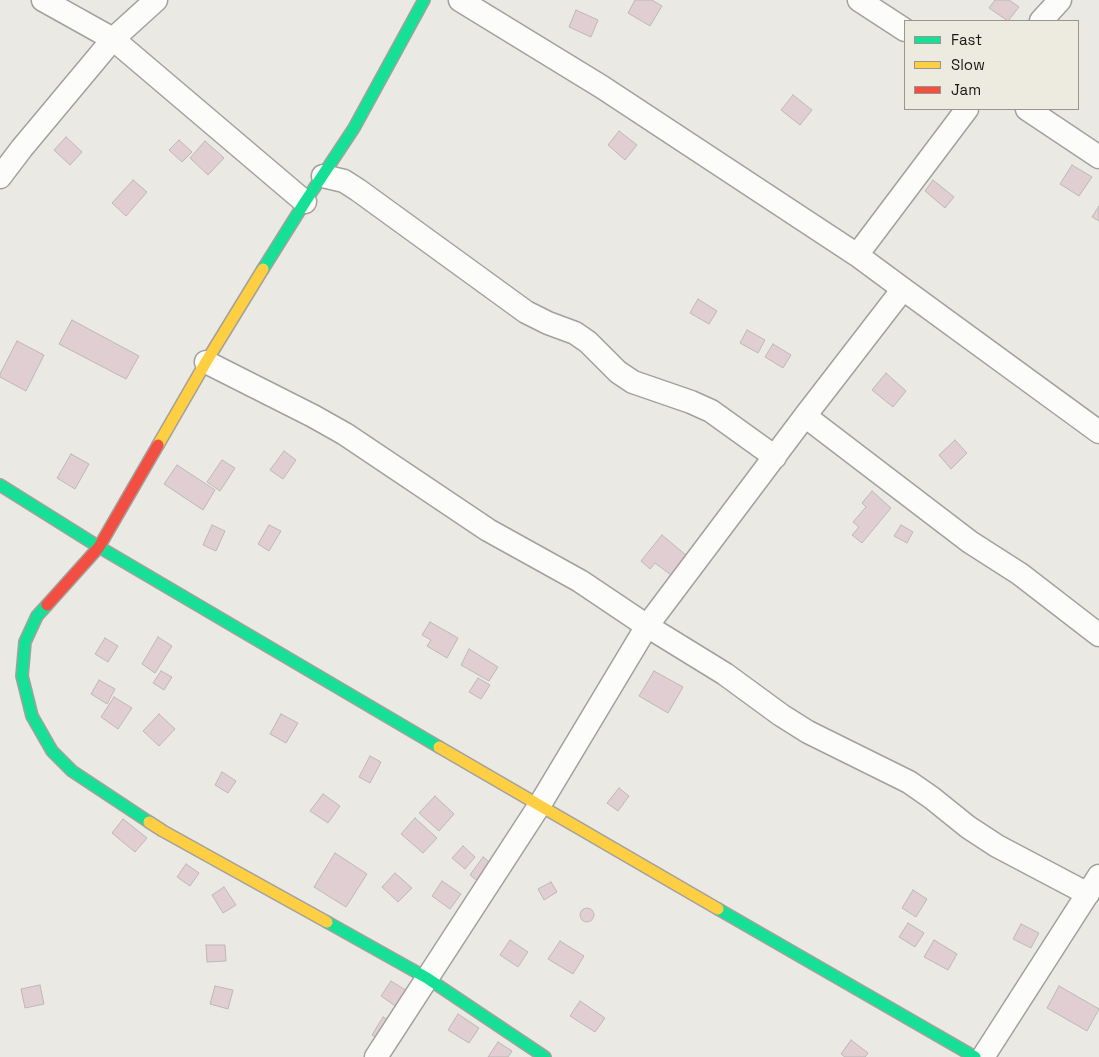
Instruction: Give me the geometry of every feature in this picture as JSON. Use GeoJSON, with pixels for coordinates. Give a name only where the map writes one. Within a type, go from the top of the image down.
{"type":"FeatureCollection","features":[{"type":"Feature","properties":{"kind":"street"},"geometry":{"type":"LineString","coordinates":[[43,0],[113,39],[305,202]]}},
{"type":"Feature","properties":{"kind":"street"},"geometry":{"type":"LineString","coordinates":[[0,177],[113,39],[156,0]]}},
{"type":"Feature","properties":{"kind":"street"},"geometry":{"type":"LineString","coordinates":[[424,0],[354,128],[305,202],[206,362],[99,547],[37,616],[25,642],[22,676],[32,716],[52,751],[72,771],[162,831],[426,978],[544,1057]]}},
{"type":"Feature","properties":{"kind":"street"},"geometry":{"type":"LineString","coordinates":[[460,0],[602,86],[857,255],[1099,432]]}},
{"type":"Feature","properties":{"kind":"street"},"geometry":{"type":"LineString","coordinates":[[859,0],[904,29]]}},
{"type":"Feature","properties":{"kind":"street"},"geometry":{"type":"LineString","coordinates":[[1042,20],[1060,0]]}},
{"type":"Feature","properties":{"kind":"street"},"geometry":{"type":"LineString","coordinates":[[857,255],[966,110]]}},
{"type":"Feature","properties":{"kind":"street"},"geometry":{"type":"LineString","coordinates":[[1028,110],[1099,157]]}},
{"type":"Feature","properties":{"kind":"street"},"geometry":{"type":"LineString","coordinates":[[323,176],[344,181],[358,190],[526,312],[575,333],[588,342],[618,372],[632,382],[692,402],[710,411],[774,457]]}},
{"type":"Feature","properties":{"kind":"street"},"geometry":{"type":"LineString","coordinates":[[376,1057],[539,806],[647,626],[902,289]]}},
{"type":"Feature","properties":{"kind":"street"},"geometry":{"type":"LineString","coordinates":[[206,362],[345,434],[488,530],[580,581],[647,626],[725,674],[781,715],[808,732],[909,782],[932,798],[968,828],[997,846],[1093,885],[983,1057]]}},
{"type":"Feature","properties":{"kind":"street"},"geometry":{"type":"LineString","coordinates":[[805,416],[970,542],[1020,574],[1099,635]]}},
{"type":"Feature","properties":{"kind":"street"},"geometry":{"type":"LineString","coordinates":[[0,485],[99,547],[539,806],[975,1057]]}},
{"type":"Feature","properties":{"kind":"building"},"geometry":{"type":"Polygon","coordinates":[[[635,0],[652,0],[662,6],[650,26],[628,13],[635,0]]]}},
{"type":"Feature","properties":{"kind":"building"},"geometry":{"type":"Polygon","coordinates":[[[995,0],[1009,0],[1019,7],[1009,20],[989,8],[995,0]]]}},
{"type":"Feature","properties":{"kind":"building"},"geometry":{"type":"Polygon","coordinates":[[[576,10],[598,20],[591,37],[569,27],[576,10]]]}},
{"type":"Feature","properties":{"kind":"building"},"geometry":{"type":"Polygon","coordinates":[[[793,95],[812,110],[800,125],[781,110],[793,95]]]}},
{"type":"Feature","properties":{"kind":"building"},"geometry":{"type":"Polygon","coordinates":[[[619,131],[637,145],[625,160],[608,145],[619,131]]]}},
{"type":"Feature","properties":{"kind":"building"},"geometry":{"type":"Polygon","coordinates":[[[66,137],[82,152],[70,165],[54,150],[66,137]]]}},
{"type":"Feature","properties":{"kind":"building"},"geometry":{"type":"Polygon","coordinates":[[[179,140],[192,152],[182,162],[169,150],[179,140]]]}},
{"type":"Feature","properties":{"kind":"building"},"geometry":{"type":"Polygon","coordinates":[[[205,141],[224,158],[208,175],[190,158],[205,141]]]}},
{"type":"Feature","properties":{"kind":"building"},"geometry":{"type":"Polygon","coordinates":[[[1072,165],[1092,177],[1079,196],[1060,184],[1072,165]]]}},
{"type":"Feature","properties":{"kind":"building"},"geometry":{"type":"Polygon","coordinates":[[[133,180],[147,192],[126,216],[112,203],[133,180]]]}},
{"type":"Feature","properties":{"kind":"building"},"geometry":{"type":"Polygon","coordinates":[[[933,180],[954,197],[945,208],[925,191],[933,180]]]}},
{"type":"Feature","properties":{"kind":"building"},"geometry":{"type":"Polygon","coordinates":[[[1099,206],[1099,221],[1092,217],[1099,206]]]}},
{"type":"Feature","properties":{"kind":"building"},"geometry":{"type":"Polygon","coordinates":[[[698,299],[717,311],[709,324],[690,313],[698,299]]]}},
{"type":"Feature","properties":{"kind":"building"},"geometry":{"type":"Polygon","coordinates":[[[72,320],[139,356],[126,379],[59,344],[72,320]]]}},
{"type":"Feature","properties":{"kind":"building"},"geometry":{"type":"Polygon","coordinates":[[[747,330],[765,340],[758,353],[740,343],[747,330]]]}},
{"type":"Feature","properties":{"kind":"building"},"geometry":{"type":"Polygon","coordinates":[[[17,341],[44,355],[26,391],[0,377],[17,341]]]}},
{"type":"Feature","properties":{"kind":"building"},"geometry":{"type":"Polygon","coordinates":[[[773,344],[791,355],[783,368],[765,357],[773,344]]]}},
{"type":"Feature","properties":{"kind":"building"},"geometry":{"type":"Polygon","coordinates":[[[886,373],[906,391],[893,407],[872,390],[886,373]]]}},
{"type":"Feature","properties":{"kind":"building"},"geometry":{"type":"Polygon","coordinates":[[[955,440],[967,453],[951,469],[939,455],[955,440]]]}},
{"type":"Feature","properties":{"kind":"building"},"geometry":{"type":"Polygon","coordinates":[[[284,451],[296,460],[283,479],[270,470],[284,451]]]}},
{"type":"Feature","properties":{"kind":"building"},"geometry":{"type":"Polygon","coordinates":[[[71,454],[89,464],[75,489],[57,478],[71,454]]]}},
{"type":"Feature","properties":{"kind":"building"},"geometry":{"type":"Polygon","coordinates":[[[222,460],[235,468],[220,491],[207,482],[222,460]]]}},
{"type":"Feature","properties":{"kind":"building"},"geometry":{"type":"Polygon","coordinates":[[[177,465],[215,490],[203,510],[164,484],[177,465]]]}},
{"type":"Feature","properties":{"kind":"building"},"geometry":{"type":"Polygon","coordinates":[[[872,491],[891,508],[862,543],[852,535],[859,527],[853,522],[866,507],[862,503],[872,491]]]}},
{"type":"Feature","properties":{"kind":"building"},"geometry":{"type":"Polygon","coordinates":[[[212,525],[225,531],[216,551],[203,545],[212,525]]]}},
{"type":"Feature","properties":{"kind":"building"},"geometry":{"type":"Polygon","coordinates":[[[269,525],[281,531],[269,551],[258,544],[269,525]]]}},
{"type":"Feature","properties":{"kind":"building"},"geometry":{"type":"Polygon","coordinates":[[[901,525],[913,532],[907,543],[894,536],[901,525]]]}},
{"type":"Feature","properties":{"kind":"building"},"geometry":{"type":"Polygon","coordinates":[[[662,535],[687,556],[671,575],[655,563],[650,569],[641,561],[662,535]]]}},
{"type":"Feature","properties":{"kind":"building"},"geometry":{"type":"Polygon","coordinates":[[[430,622],[458,638],[447,658],[427,646],[431,640],[422,635],[430,622]]]}},
{"type":"Feature","properties":{"kind":"building"},"geometry":{"type":"Polygon","coordinates":[[[158,637],[172,646],[155,673],[142,664],[158,637]]]}},
{"type":"Feature","properties":{"kind":"building"},"geometry":{"type":"Polygon","coordinates":[[[105,638],[118,646],[108,662],[95,654],[105,638]]]}},
{"type":"Feature","properties":{"kind":"building"},"geometry":{"type":"Polygon","coordinates":[[[469,649],[498,667],[489,681],[461,665],[469,649]]]}},
{"type":"Feature","properties":{"kind":"building"},"geometry":{"type":"Polygon","coordinates":[[[161,671],[172,677],[164,690],[153,683],[161,671]]]}},
{"type":"Feature","properties":{"kind":"building"},"geometry":{"type":"Polygon","coordinates":[[[654,671],[683,687],[668,713],[639,696],[654,671]]]}},
{"type":"Feature","properties":{"kind":"building"},"geometry":{"type":"Polygon","coordinates":[[[478,678],[490,685],[481,699],[469,692],[478,678]]]}},
{"type":"Feature","properties":{"kind":"building"},"geometry":{"type":"Polygon","coordinates":[[[99,680],[115,689],[107,704],[91,694],[99,680]]]}},
{"type":"Feature","properties":{"kind":"building"},"geometry":{"type":"Polygon","coordinates":[[[114,697],[132,708],[118,729],[101,717],[114,697]]]}},
{"type":"Feature","properties":{"kind":"building"},"geometry":{"type":"Polygon","coordinates":[[[159,714],[175,729],[159,746],[143,731],[159,714]]]}},
{"type":"Feature","properties":{"kind":"building"},"geometry":{"type":"Polygon","coordinates":[[[281,714],[298,723],[286,743],[270,734],[281,714]]]}},
{"type":"Feature","properties":{"kind":"building"},"geometry":{"type":"Polygon","coordinates":[[[370,756],[381,762],[370,783],[359,777],[370,756]]]}},
{"type":"Feature","properties":{"kind":"building"},"geometry":{"type":"Polygon","coordinates":[[[222,772],[236,781],[228,793],[215,785],[222,772]]]}},
{"type":"Feature","properties":{"kind":"building"},"geometry":{"type":"Polygon","coordinates":[[[619,788],[629,796],[618,811],[607,803],[619,788]]]}},
{"type":"Feature","properties":{"kind":"building"},"geometry":{"type":"Polygon","coordinates":[[[323,794],[340,806],[328,823],[310,811],[323,794]]]}},
{"type":"Feature","properties":{"kind":"building"},"geometry":{"type":"Polygon","coordinates":[[[435,796],[454,814],[439,831],[419,813],[435,796]]]}},
{"type":"Feature","properties":{"kind":"building"},"geometry":{"type":"Polygon","coordinates":[[[415,818],[437,838],[423,853],[401,834],[415,818]]]}},
{"type":"Feature","properties":{"kind":"building"},"geometry":{"type":"Polygon","coordinates":[[[123,819],[147,838],[135,852],[112,833],[123,819]]]}},
{"type":"Feature","properties":{"kind":"building"},"geometry":{"type":"Polygon","coordinates":[[[463,846],[475,857],[465,869],[452,858],[463,846]]]}},
{"type":"Feature","properties":{"kind":"building"},"geometry":{"type":"Polygon","coordinates":[[[335,853],[367,874],[346,907],[314,887],[335,853]]]}},
{"type":"Feature","properties":{"kind":"building"},"geometry":{"type":"Polygon","coordinates":[[[483,857],[497,868],[484,886],[470,875],[483,857]]]}},
{"type":"Feature","properties":{"kind":"building"},"geometry":{"type":"Polygon","coordinates":[[[186,864],[199,873],[190,886],[177,877],[186,864]]]}},
{"type":"Feature","properties":{"kind":"building"},"geometry":{"type":"Polygon","coordinates":[[[395,873],[412,888],[398,902],[382,887],[395,873]]]}},
{"type":"Feature","properties":{"kind":"building"},"geometry":{"type":"Polygon","coordinates":[[[442,881],[461,894],[450,909],[432,896],[442,881]]]}},
{"type":"Feature","properties":{"kind":"building"},"geometry":{"type":"Polygon","coordinates":[[[551,882],[557,892],[544,900],[538,889],[551,882]]]}},
{"type":"Feature","properties":{"kind":"building"},"geometry":{"type":"Polygon","coordinates":[[[224,887],[236,905],[223,913],[212,895],[224,887]]]}},
{"type":"Feature","properties":{"kind":"building"},"geometry":{"type":"Polygon","coordinates":[[[913,890],[927,899],[916,917],[902,908],[913,890]]]}},
{"type":"Feature","properties":{"kind":"building"},"geometry":{"type":"Polygon","coordinates":[[[584,908],[590,908],[594,915],[590,922],[584,922],[580,918],[580,912],[584,908]]]}},
{"type":"Feature","properties":{"kind":"building"},"geometry":{"type":"Polygon","coordinates":[[[908,923],[924,933],[915,947],[899,937],[908,923]]]}},
{"type":"Feature","properties":{"kind":"building"},"geometry":{"type":"Polygon","coordinates":[[[1021,924],[1039,933],[1031,948],[1013,939],[1021,924]]]}},
{"type":"Feature","properties":{"kind":"building"},"geometry":{"type":"Polygon","coordinates":[[[510,940],[528,952],[518,967],[500,955],[510,940]]]}},
{"type":"Feature","properties":{"kind":"building"},"geometry":{"type":"Polygon","coordinates":[[[934,940],[957,954],[948,970],[924,957],[934,940]]]}},
{"type":"Feature","properties":{"kind":"building"},"geometry":{"type":"Polygon","coordinates":[[[560,941],[584,956],[573,974],[548,959],[560,941]]]}},
{"type":"Feature","properties":{"kind":"building"},"geometry":{"type":"Polygon","coordinates":[[[206,945],[225,945],[226,961],[207,962],[206,945]]]}},
{"type":"Feature","properties":{"kind":"building"},"geometry":{"type":"Polygon","coordinates":[[[391,981],[407,991],[397,1007],[381,996],[391,981]]]}},
{"type":"Feature","properties":{"kind":"building"},"geometry":{"type":"Polygon","coordinates":[[[40,985],[44,1004],[25,1008],[21,989],[40,985]]]}},
{"type":"Feature","properties":{"kind":"building"},"geometry":{"type":"Polygon","coordinates":[[[215,986],[233,990],[228,1009],[210,1004],[215,986]]]}},
{"type":"Feature","properties":{"kind":"building"},"geometry":{"type":"Polygon","coordinates":[[[1059,986],[1099,1009],[1087,1031],[1047,1008],[1059,986]]]}},
{"type":"Feature","properties":{"kind":"building"},"geometry":{"type":"Polygon","coordinates":[[[580,1001],[605,1018],[595,1032],[570,1016],[580,1001]]]}},
{"type":"Feature","properties":{"kind":"building"},"geometry":{"type":"Polygon","coordinates":[[[458,1014],[479,1028],[469,1043],[448,1030],[458,1014]]]}},
{"type":"Feature","properties":{"kind":"building"},"geometry":{"type":"Polygon","coordinates":[[[383,1017],[395,1024],[384,1043],[372,1035],[383,1017]]]}},
{"type":"Feature","properties":{"kind":"building"},"geometry":{"type":"Polygon","coordinates":[[[851,1040],[868,1053],[865,1057],[845,1057],[841,1054],[851,1040]]]}},
{"type":"Feature","properties":{"kind":"building"},"geometry":{"type":"Polygon","coordinates":[[[498,1042],[512,1051],[508,1057],[488,1057],[498,1042]]]}},
{"type":"Feature","properties":{"kind":"traffic: fast"},"geometry":{"type":"LineString","coordinates":[[263,269],[354,128],[424,0]]}},
{"type":"Feature","properties":{"kind":"traffic: fast"},"geometry":{"type":"LineString","coordinates":[[0,485],[99,547],[439,747]]}},
{"type":"Feature","properties":{"kind":"traffic: fast"},"geometry":{"type":"LineString","coordinates":[[47,605],[37,616],[25,642],[22,676],[32,716],[52,751],[72,771],[149,822]]}},
{"type":"Feature","properties":{"kind":"traffic: fast"},"geometry":{"type":"LineString","coordinates":[[718,909],[975,1057]]}},
{"type":"Feature","properties":{"kind":"traffic: fast"},"geometry":{"type":"LineString","coordinates":[[327,922],[427,978],[545,1057]]}},
{"type":"Feature","properties":{"kind":"traffic: slow"},"geometry":{"type":"LineString","coordinates":[[158,445],[263,269]]}},
{"type":"Feature","properties":{"kind":"traffic: slow"},"geometry":{"type":"LineString","coordinates":[[439,747],[718,909]]}},
{"type":"Feature","properties":{"kind":"traffic: slow"},"geometry":{"type":"LineString","coordinates":[[149,822],[327,922]]}},
{"type":"Feature","properties":{"kind":"traffic: jam"},"geometry":{"type":"LineString","coordinates":[[47,605],[99,547],[158,445]]}}]}
